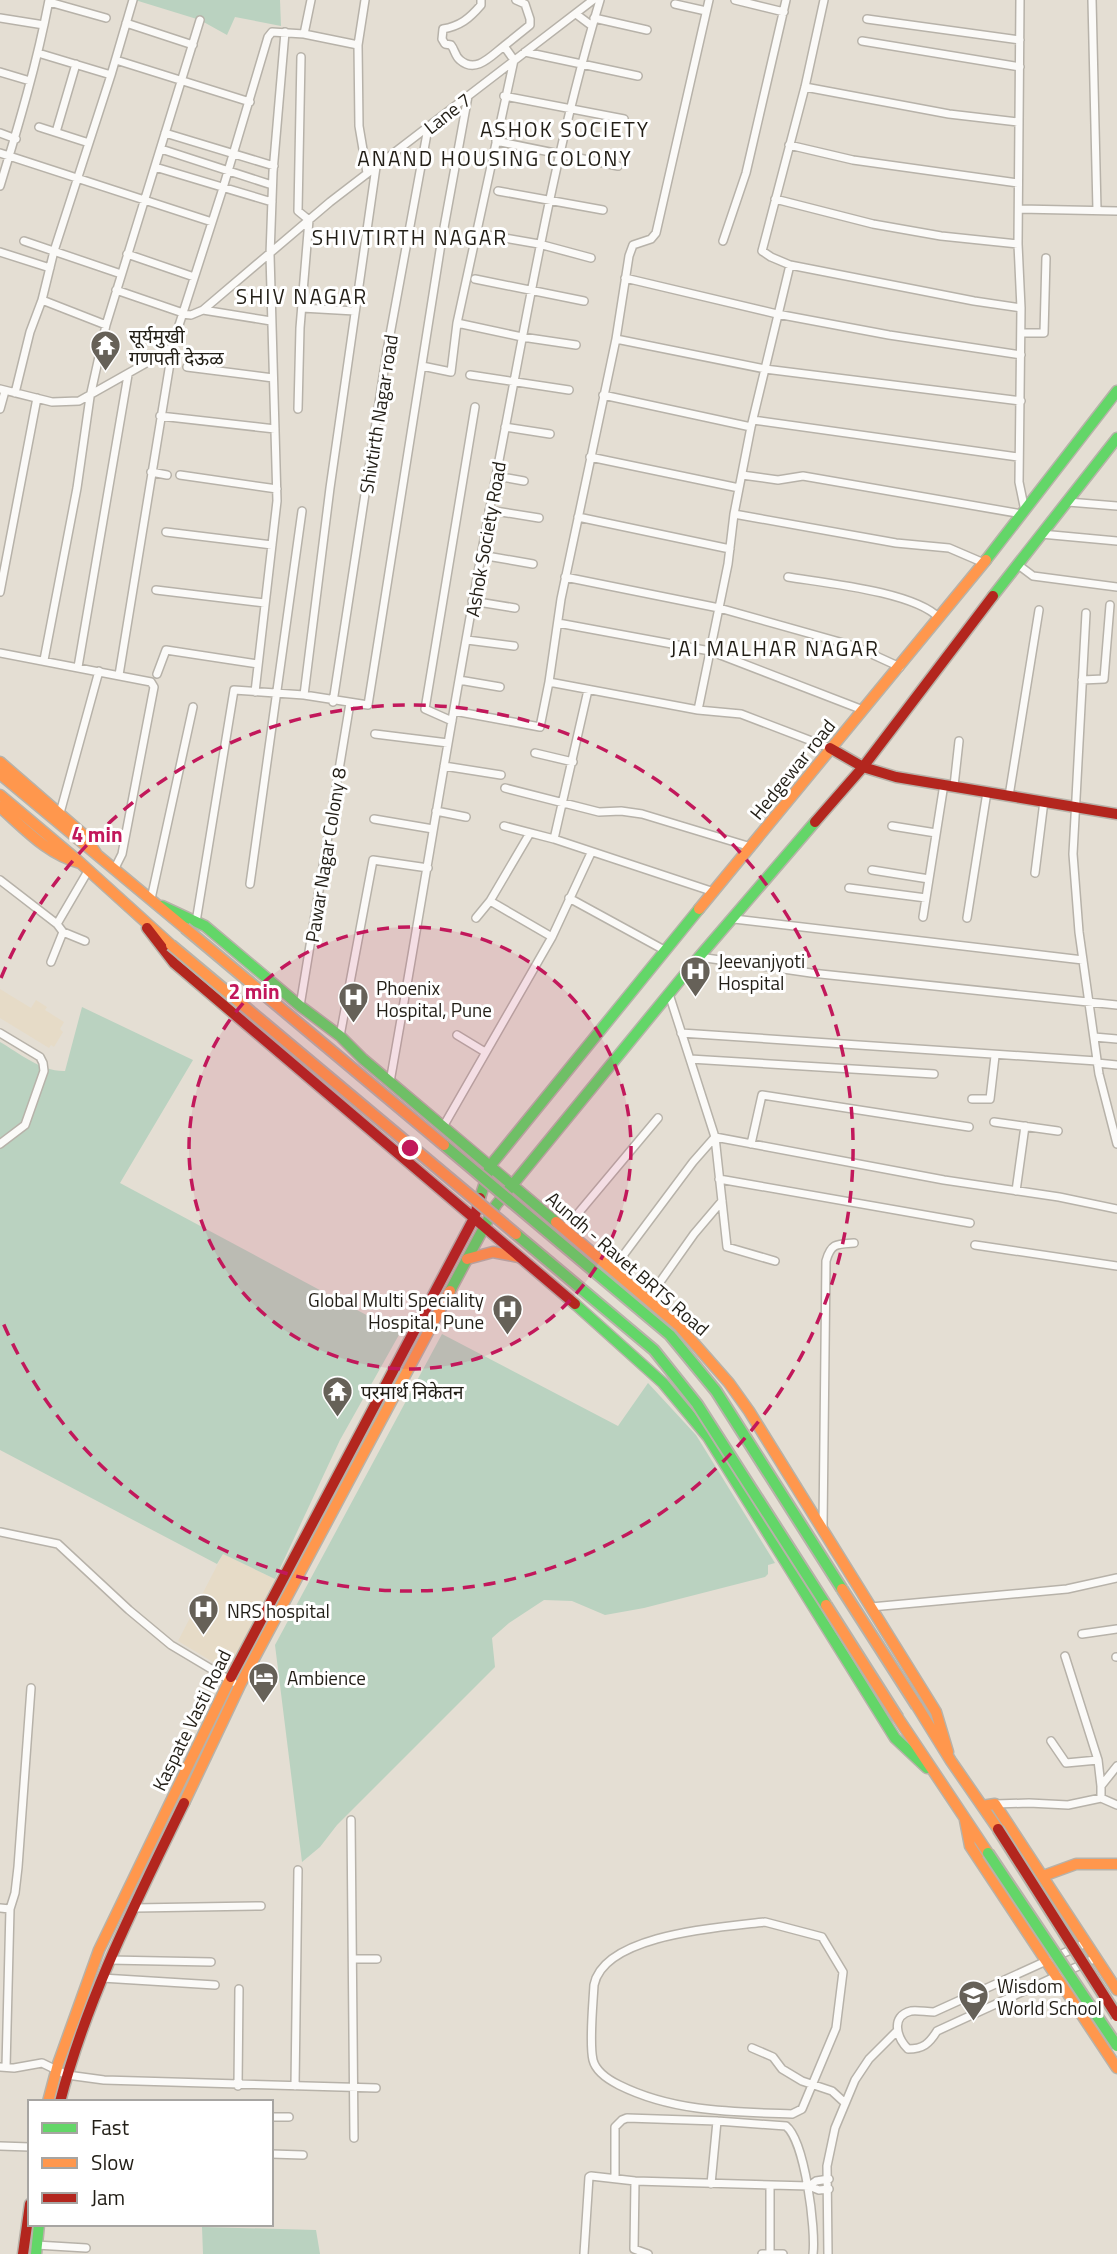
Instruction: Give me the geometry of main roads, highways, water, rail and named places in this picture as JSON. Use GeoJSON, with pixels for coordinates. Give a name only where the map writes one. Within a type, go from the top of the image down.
{"type":"FeatureCollection","features":[{"type":"Feature","properties":{"kind":"main road","name":"Hedgewar road"},"geometry":{"type":"LineString","coordinates":[[490,1166],[830,748],[900,667],[1117,391]]}},
{"type":"Feature","properties":{"kind":"main road"},"geometry":{"type":"LineString","coordinates":[[511,1185],[699,957],[863,767],[1017,564],[1117,439]]}},
{"type":"Feature","properties":{"kind":"main road"},"geometry":{"type":"LineString","coordinates":[[830,748],[863,767],[897,777],[1117,814]]}},
{"type":"Feature","properties":{"kind":"main road"},"geometry":{"type":"LineString","coordinates":[[0,762],[85,835],[97,856]]}},
{"type":"Feature","properties":{"kind":"main road"},"geometry":{"type":"LineString","coordinates":[[0,774],[114,870],[190,925],[670,1335],[716,1391],[1117,2016]]}},
{"type":"Feature","properties":{"kind":"main road"},"geometry":{"type":"LineString","coordinates":[[0,795],[140,919],[654,1350],[697,1404],[933,1773],[1117,2046]]}},
{"type":"Feature","properties":{"kind":"main road"},"geometry":{"type":"LineString","coordinates":[[0,807],[51,850],[84,867]]}},
{"type":"Feature","properties":{"kind":"main road"},"geometry":{"type":"LineString","coordinates":[[140,919],[174,963],[519,1256],[652,1372],[688,1410],[708,1437],[895,1738],[933,1773]]}},
{"type":"Feature","properties":{"kind":"main road","name":"Aundh - Ravet BRTS Road"},"geometry":{"type":"LineString","coordinates":[[190,925],[205,926],[340,1036],[363,1059],[679,1326],[729,1383],[749,1411],[872,1607],[936,1712],[951,1761]]}},
{"type":"Feature","properties":{"kind":"main road","name":"Kaspate Vasti Road"},"geometry":{"type":"LineString","coordinates":[[60,2100],[61,2073],[99,1950],[474,1218],[490,1166]]}},
{"type":"Feature","properties":{"kind":"main road","name":"Kaspate Vasti Road"},"geometry":{"type":"LineString","coordinates":[[49,2100],[109,1960],[135,1908],[235,1683],[405,1376],[484,1226],[511,1185]]}},
{"type":"Feature","properties":{"kind":"main road"},"geometry":{"type":"LineString","coordinates":[[467,1259],[490,1250],[501,1250],[519,1256]]}},
{"type":"Feature","properties":{"kind":"main road"},"geometry":{"type":"LineString","coordinates":[[394,1370],[405,1376]]}},
{"type":"Feature","properties":{"kind":"main road"},"geometry":{"type":"LineString","coordinates":[[982,1806],[995,1804],[1117,1990]]}},
{"type":"Feature","properties":{"kind":"main road"},"geometry":{"type":"LineString","coordinates":[[965,1820],[970,1846],[1117,2068]]}},
{"type":"Feature","properties":{"kind":"main road"},"geometry":{"type":"LineString","coordinates":[[1043,1876],[1076,1864],[1117,1864]]}},
{"type":"Feature","properties":{"kind":"main road"},"geometry":{"type":"LineString","coordinates":[[23,2254],[28,2218]]}},
{"type":"Feature","properties":{"kind":"main road"},"geometry":{"type":"LineString","coordinates":[[36,2250],[39,2226]]}},
{"type":"Feature","properties":{"kind":"place","name":"सूर्यमुखी गणपती देऊळ"},"geometry":{"type":"Point","coordinates":[106,373]}},
{"type":"Feature","properties":{"kind":"place","name":"Jeevanjyoti Hospital"},"geometry":{"type":"Point","coordinates":[695,998]}},
{"type":"Feature","properties":{"kind":"place","name":"Phoenix Hospital, Pune"},"geometry":{"type":"Point","coordinates":[353,1025]}},
{"type":"Feature","properties":{"kind":"place","name":"Global Multi Speciality Hospital, Pune"},"geometry":{"type":"Point","coordinates":[507,1337]}},
{"type":"Feature","properties":{"kind":"place","name":"परमार्थ निकेतन"},"geometry":{"type":"Point","coordinates":[338,1418]}},
{"type":"Feature","properties":{"kind":"place","name":"NRS hospital"},"geometry":{"type":"Point","coordinates":[204,1637]}},
{"type":"Feature","properties":{"kind":"place","name":"Ambience"},"geometry":{"type":"Point","coordinates":[264,1704]}},
{"type":"Feature","properties":{"kind":"place","name":"Wisdom World School"},"geometry":{"type":"Point","coordinates":[974,2023]}},
{"type":"Feature","properties":{"kind":"district","name":"ASHOK SOCIETY"},"geometry":{"type":"Point","coordinates":[565,129]}},
{"type":"Feature","properties":{"kind":"district","name":"ANAND HOUSING COLONY"},"geometry":{"type":"Point","coordinates":[495,158]}},
{"type":"Feature","properties":{"kind":"district","name":"SHIVTIRTH NAGAR"},"geometry":{"type":"Point","coordinates":[410,237]}},
{"type":"Feature","properties":{"kind":"district","name":"SHIV NAGAR"},"geometry":{"type":"Point","coordinates":[302,296]}},
{"type":"Feature","properties":{"kind":"district","name":"JAI MALHAR NAGAR"},"geometry":{"type":"Point","coordinates":[775,648]}}]}
